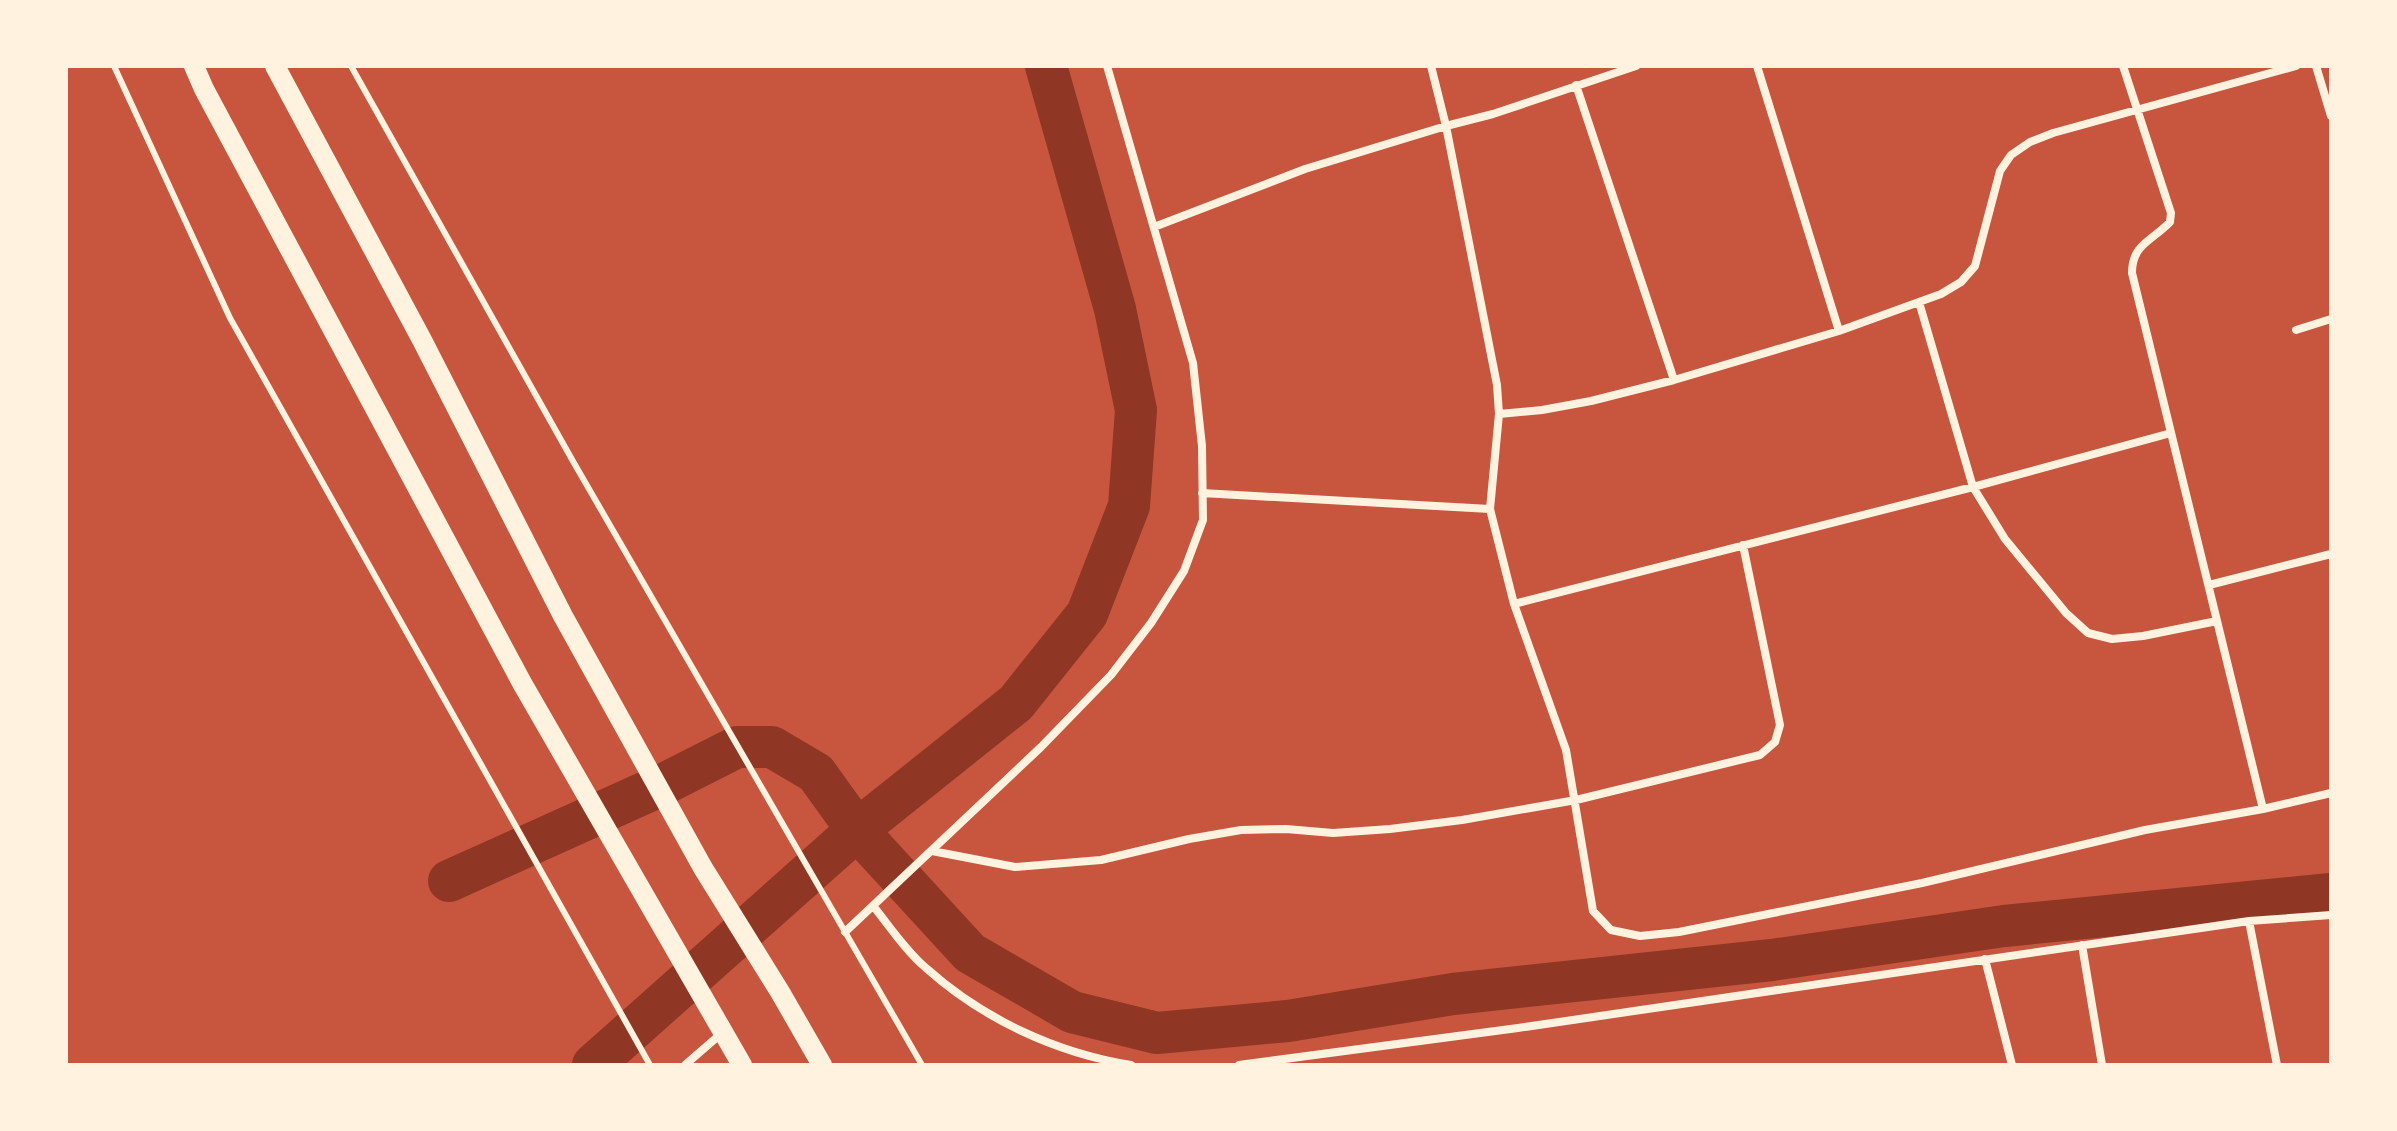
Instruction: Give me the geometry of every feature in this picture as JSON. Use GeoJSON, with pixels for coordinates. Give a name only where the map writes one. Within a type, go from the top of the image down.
{"type":"FeatureCollection","features":[{"type":"Feature","properties":{"kind":"main road"},"geometry":{"type":"LineString","coordinates":[[194,66],[522,683],[742,1065]]}},
{"type":"Feature","properties":{"kind":"main road"},"geometry":{"type":"LineString","coordinates":[[275,66],[422,340],[563,616],[703,868],[822,1065]]}},
{"type":"Feature","properties":{"kind":"street"},"geometry":{"type":"LineString","coordinates":[[845,932],[1041,747],[1111,675],[1151,623],[1184,571],[1203,520],[1202,446],[1193,363],[1107,66]]}},
{"type":"Feature","properties":{"kind":"street"},"geometry":{"type":"LineString","coordinates":[[1431,66],[1446,126],[1497,385],[1499,414],[1490,509],[1514,604],[1566,750],[1593,911],[1611,930],[1640,936],[1679,932],[1891,889],[2145,830],[2263,809],[2331,793]]}},
{"type":"Feature","properties":{"kind":"street"},"geometry":{"type":"LineString","coordinates":[[1154,227],[1305,169],[1493,114],[1636,66]]}},
{"type":"Feature","properties":{"kind":"street"},"geometry":{"type":"LineString","coordinates":[[1757,66],[1839,331]]}},
{"type":"Feature","properties":{"kind":"street"},"geometry":{"type":"LineString","coordinates":[[2123,66],[2171,213],[2170,222],[2139,248],[2132,260],[2132,273],[2263,809]]}},
{"type":"Feature","properties":{"kind":"street"},"geometry":{"type":"LineString","coordinates":[[1499,414],[1591,401],[1674,380],[1839,331],[1941,294],[1961,282],[1975,266],[2000,171],[2011,155],[2030,142],[2296,66]]}},
{"type":"Feature","properties":{"kind":"street"},"geometry":{"type":"LineString","coordinates":[[2316,66],[2331,116]]}},
{"type":"Feature","properties":{"kind":"street"},"geometry":{"type":"LineString","coordinates":[[1576,85],[1674,380]]}},
{"type":"Feature","properties":{"kind":"street"},"geometry":{"type":"LineString","coordinates":[[1919,302],[1973,487],[2005,539],[2066,613],[2088,633],[2112,639],[2217,621]]}},
{"type":"Feature","properties":{"kind":"street"},"geometry":{"type":"LineString","coordinates":[[2296,330],[2331,319]]}},
{"type":"Feature","properties":{"kind":"street"},"geometry":{"type":"LineString","coordinates":[[1514,604],[2171,433]]}},
{"type":"Feature","properties":{"kind":"street"},"geometry":{"type":"LineString","coordinates":[[1202,493],[1490,509]]}},
{"type":"Feature","properties":{"kind":"street"},"geometry":{"type":"LineString","coordinates":[[932,851],[1015,867],[1101,860],[1241,830],[1286,829],[1333,833],[1390,829],[1576,800],[1760,755],[1775,742],[1780,725],[1743,545]]}},
{"type":"Feature","properties":{"kind":"street"},"geometry":{"type":"LineString","coordinates":[[2209,585],[2331,554]]}},
{"type":"Feature","properties":{"kind":"street"},"geometry":{"type":"LineString","coordinates":[[874,907],[923,966],[969,1003],[1029,1036],[1101,1060],[1131,1065]]}},
{"type":"Feature","properties":{"kind":"street"},"geometry":{"type":"LineString","coordinates":[[1239,1065],[1518,1028],[2249,921],[2331,915]]}},
{"type":"Feature","properties":{"kind":"street"},"geometry":{"type":"LineString","coordinates":[[2249,921],[2277,1065]]}},
{"type":"Feature","properties":{"kind":"street"},"geometry":{"type":"LineString","coordinates":[[2082,945],[2102,1065]]}},
{"type":"Feature","properties":{"kind":"street"},"geometry":{"type":"LineString","coordinates":[[1985,959],[2012,1065]]}},
{"type":"Feature","properties":{"kind":"street"},"geometry":{"type":"LineString","coordinates":[[685,1065],[724,1031]]}},
{"type":"Feature","properties":{"kind":"lane"},"geometry":{"type":"LineString","coordinates":[[114,66],[230,318],[650,1064]]}},
{"type":"Feature","properties":{"kind":"lane"},"geometry":{"type":"LineString","coordinates":[[351,66],[574,463],[922,1065]]}},
{"type":"Feature","properties":{"kind":"waterway"},"geometry":{"type":"LineString","coordinates":[[593,1065],[857,830],[1016,703],[1087,614],[1129,506],[1136,410],[1115,309],[1046,66]]}},
{"type":"Feature","properties":{"kind":"waterway"},"geometry":{"type":"LineString","coordinates":[[449,881],[662,785],[737,747],[772,747],[816,773],[857,830],[970,953],[1072,1012],[1157,1033],[1288,1021],[1453,994],[1772,960],[2004,926],[2331,894]]}}]}
